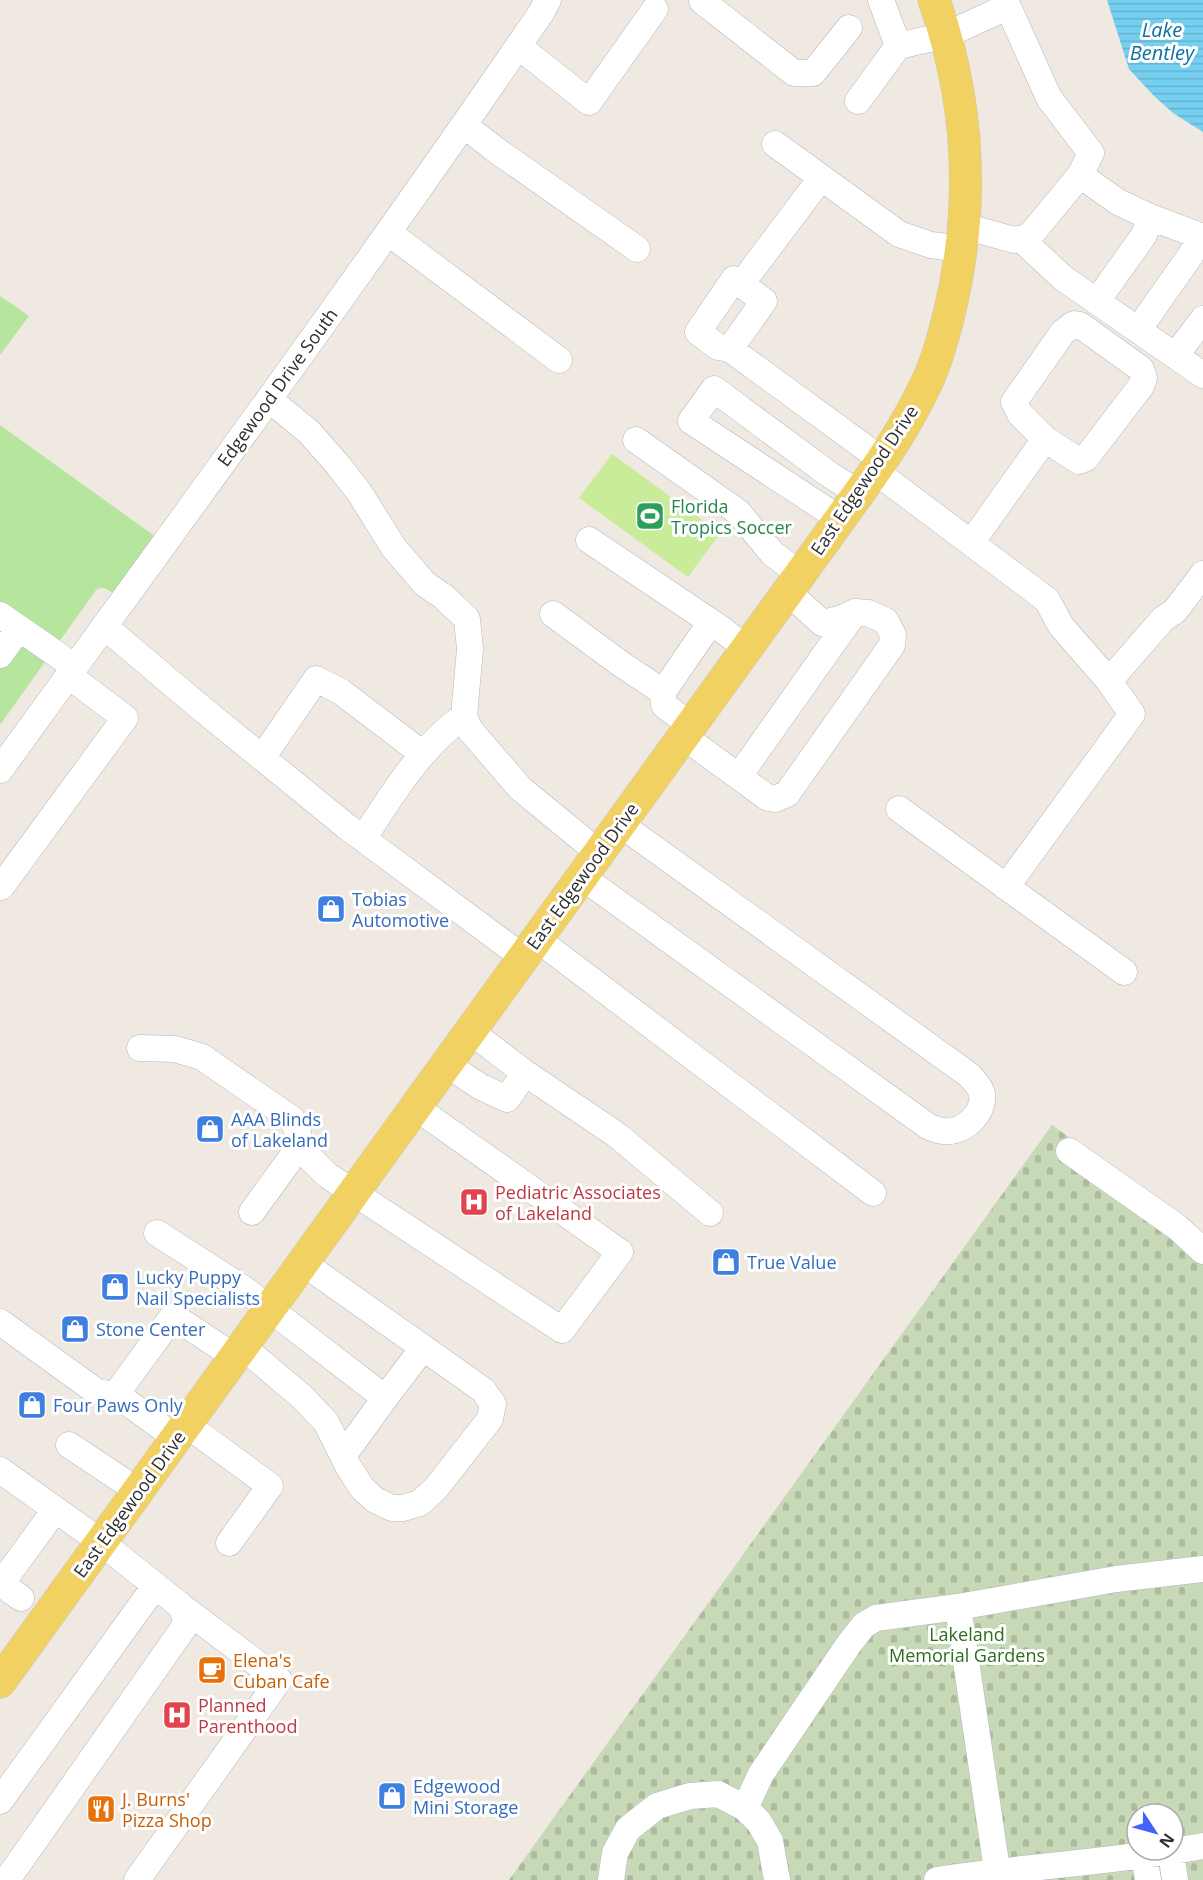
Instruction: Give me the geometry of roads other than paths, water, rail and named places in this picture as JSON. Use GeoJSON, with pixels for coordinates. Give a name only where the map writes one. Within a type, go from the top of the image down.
{"type":"FeatureCollection","features":[{"type":"Feature","properties":{"kind":"main road","name":"East Edgewood Drive"},"geometry":{"type":"LineString","coordinates":[[0,1682],[747,649],[872,475],[907,420],[927,382],[944,332],[957,281],[963,238],[966,154],[960,94],[946,35],[934,0]]}},
{"type":"Feature","properties":{"kind":"street","name":"Edgewood Drive South"},"geometry":{"type":"LineString","coordinates":[[0,770],[465,126],[548,0]]}},
{"type":"Feature","properties":{"kind":"street"},"geometry":{"type":"LineString","coordinates":[[693,0],[703,0],[794,73],[813,73],[849,28]]}},
{"type":"Feature","properties":{"kind":"street"},"geometry":{"type":"LineString","coordinates":[[880,0],[898,46]]}},
{"type":"Feature","properties":{"kind":"street"},"geometry":{"type":"LineString","coordinates":[[775,144],[899,234],[930,245],[963,238],[1014,240],[1029,237],[1080,175],[1090,153],[1049,98],[1006,3],[946,35],[898,46],[858,101]]}},
{"type":"Feature","properties":{"kind":"street"},"geometry":{"type":"LineString","coordinates":[[519,46],[589,102],[655,9]]}},
{"type":"Feature","properties":{"kind":"street"},"geometry":{"type":"LineString","coordinates":[[465,126],[637,249]]}},
{"type":"Feature","properties":{"kind":"street"},"geometry":{"type":"LineString","coordinates":[[1080,175],[1118,202],[1202,237],[1138,330]]}},
{"type":"Feature","properties":{"kind":"street"},"geometry":{"type":"LineString","coordinates":[[751,271],[821,177]]}},
{"type":"Feature","properties":{"kind":"street"},"geometry":{"type":"LineString","coordinates":[[1097,302],[1144,235],[1150,217]]}},
{"type":"Feature","properties":{"kind":"street"},"geometry":{"type":"LineString","coordinates":[[388,233],[559,360]]}},
{"type":"Feature","properties":{"kind":"street"},"geometry":{"type":"LineString","coordinates":[[1021,239],[1063,278],[1203,375]]}},
{"type":"Feature","properties":{"kind":"street"},"geometry":{"type":"LineString","coordinates":[[1175,356],[1203,318]]}},
{"type":"Feature","properties":{"kind":"street"},"geometry":{"type":"LineString","coordinates":[[1074,324],[1080,326],[1141,369],[1144,378],[1141,386],[1086,458],[1079,460],[1045,439],[1020,414],[1014,402],[1063,332],[1074,324]]}},
{"type":"Feature","properties":{"kind":"street"},"geometry":{"type":"LineString","coordinates":[[730,349],[872,475],[971,543],[1047,600],[1061,626],[1109,681],[1132,714],[1006,887]]}},
{"type":"Feature","properties":{"kind":"street"},"geometry":{"type":"LineString","coordinates":[[840,519],[691,421],[714,389],[830,475],[872,475]]}},
{"type":"Feature","properties":{"kind":"street"},"geometry":{"type":"LineString","coordinates":[[269,399],[309,432],[338,465],[394,548],[425,584],[444,597],[467,619],[470,649],[464,716],[470,730],[591,865],[929,1127],[944,1132],[960,1129],[974,1118],[982,1104],[982,1093],[978,1084],[969,1075],[620,824]]}},
{"type":"Feature","properties":{"kind":"street"},"geometry":{"type":"LineString","coordinates":[[971,543],[1045,439]]}},
{"type":"Feature","properties":{"kind":"street"},"geometry":{"type":"LineString","coordinates":[[636,440],[738,512],[773,554],[822,623],[840,619],[855,612],[868,613],[886,621],[893,635],[892,645],[882,661],[787,794],[775,799],[768,798],[740,776],[687,731],[664,705],[663,692],[711,622]]}},
{"type":"Feature","properties":{"kind":"street"},"geometry":{"type":"LineString","coordinates":[[589,540],[747,649]]}},
{"type":"Feature","properties":{"kind":"street"},"geometry":{"type":"LineString","coordinates":[[1109,681],[1163,619],[1175,611],[1203,574]]}},
{"type":"Feature","properties":{"kind":"street"},"geometry":{"type":"LineString","coordinates":[[740,776],[855,612]]}},
{"type":"Feature","properties":{"kind":"street"},"geometry":{"type":"LineString","coordinates":[[553,614],[663,692]]}},
{"type":"Feature","properties":{"kind":"street"},"geometry":{"type":"LineString","coordinates":[[0,655],[9,622],[72,671],[125,718],[0,886]]}},
{"type":"Feature","properties":{"kind":"street"},"geometry":{"type":"LineString","coordinates":[[104,626],[262,758],[363,838],[530,949],[873,1193]]}},
{"type":"Feature","properties":{"kind":"street"},"geometry":{"type":"LineString","coordinates":[[262,758],[316,679],[340,691],[423,754]]}},
{"type":"Feature","properties":{"kind":"street"},"geometry":{"type":"LineString","coordinates":[[363,838],[423,754],[443,731],[464,716]]}},
{"type":"Feature","properties":{"kind":"street"},"geometry":{"type":"LineString","coordinates":[[899,809],[1124,972]]}},
{"type":"Feature","properties":{"kind":"street"},"geometry":{"type":"LineString","coordinates":[[470,1031],[525,1073],[617,1135],[710,1212]]}},
{"type":"Feature","properties":{"kind":"street"},"geometry":{"type":"LineString","coordinates":[[140,1048],[175,1049],[202,1057],[292,1119],[298,1133],[299,1147],[252,1212]]}},
{"type":"Feature","properties":{"kind":"street"},"geometry":{"type":"LineString","coordinates":[[446,1064],[481,1087],[507,1099],[525,1073]]}},
{"type":"Feature","properties":{"kind":"street"},"geometry":{"type":"LineString","coordinates":[[299,1147],[327,1175],[562,1330],[620,1252],[415,1107]]}},
{"type":"Feature","properties":{"kind":"street"},"geometry":{"type":"LineString","coordinates":[[1069,1151],[1177,1227],[1203,1251]]}},
{"type":"Feature","properties":{"kind":"street"},"geometry":{"type":"LineString","coordinates":[[157,1233],[220,1272],[385,1398]]}},
{"type":"Feature","properties":{"kind":"street"},"geometry":{"type":"LineString","coordinates":[[118,1395],[116,1394],[173,1316],[239,1352],[302,1397],[326,1422],[362,1488],[375,1500],[392,1508],[404,1508],[420,1503],[436,1488],[490,1419],[493,1404],[483,1390],[303,1263]]}},
{"type":"Feature","properties":{"kind":"street"},"geometry":{"type":"LineString","coordinates":[[0,1322],[97,1392],[118,1395],[270,1486],[229,1543]]}},
{"type":"Feature","properties":{"kind":"street"},"geometry":{"type":"LineString","coordinates":[[343,1456],[423,1347]]}},
{"type":"Feature","properties":{"kind":"street"},"geometry":{"type":"LineString","coordinates":[[69,1445],[138,1491]]}},
{"type":"Feature","properties":{"kind":"street"},"geometry":{"type":"LineString","coordinates":[[0,1470],[101,1542],[279,1680],[137,1880]]}},
{"type":"Feature","properties":{"kind":"street"},"geometry":{"type":"LineString","coordinates":[[7,1588],[55,1510]]}},
{"type":"Feature","properties":{"kind":"street"},"geometry":{"type":"LineString","coordinates":[[745,1808],[761,1774],[864,1625],[876,1618],[958,1607],[1116,1579],[1203,1569]]}},
{"type":"Feature","properties":{"kind":"street"},"geometry":{"type":"LineString","coordinates":[[0,1801],[155,1586]]}},
{"type":"Feature","properties":{"kind":"street"},"geometry":{"type":"LineString","coordinates":[[7,1880],[187,1623],[182,1606]]}},
{"type":"Feature","properties":{"kind":"street"},"geometry":{"type":"LineString","coordinates":[[958,1607],[998,1870]]}},
{"type":"Feature","properties":{"kind":"street"},"geometry":{"type":"LineString","coordinates":[[611,1880],[615,1853],[628,1829],[657,1806],[690,1796],[718,1794],[745,1808],[759,1822],[770,1840],[777,1880]]}},
{"type":"Feature","properties":{"kind":"street"},"geometry":{"type":"LineString","coordinates":[[1185,1849],[1203,1846]]}},
{"type":"Feature","properties":{"kind":"street"},"geometry":{"type":"LineString","coordinates":[[937,1880],[998,1870],[1125,1856]]}},
{"type":"Feature","properties":{"kind":"street"},"geometry":{"type":"LineString","coordinates":[[1145,1862],[1148,1880]]}},
{"type":"Feature","properties":{"kind":"street"},"geometry":{"type":"LineString","coordinates":[[1172,1862],[1175,1880]]}},
{"type":"Feature","properties":{"kind":"water","name":"Lake Bentley"},"geometry":{"type":"Polygon","coordinates":[[[1107,0],[1203,0],[1203,132],[1173,113],[1129,69],[1107,0]]]}},
{"type":"Feature","properties":{"kind":"place","name":"Florida Tropics Soccer"},"geometry":{"type":"Point","coordinates":[650,516]}},
{"type":"Feature","properties":{"kind":"place","name":"Tobias Automotive"},"geometry":{"type":"Point","coordinates":[331,909]}},
{"type":"Feature","properties":{"kind":"place","name":"AAA Blinds of Lakeland"},"geometry":{"type":"Point","coordinates":[210,1129]}},
{"type":"Feature","properties":{"kind":"place","name":"Pediatric Associates of Lakeland"},"geometry":{"type":"Point","coordinates":[474,1202]}},
{"type":"Feature","properties":{"kind":"place","name":"True Value"},"geometry":{"type":"Point","coordinates":[726,1262]}},
{"type":"Feature","properties":{"kind":"place","name":"Lucky Puppy Nail Specialists"},"geometry":{"type":"Point","coordinates":[115,1287]}},
{"type":"Feature","properties":{"kind":"place","name":"Stone Center"},"geometry":{"type":"Point","coordinates":[75,1329]}},
{"type":"Feature","properties":{"kind":"place","name":"Four Paws Only"},"geometry":{"type":"Point","coordinates":[32,1405]}},
{"type":"Feature","properties":{"kind":"place","name":"Elena's Cuban Cafe"},"geometry":{"type":"Point","coordinates":[212,1670]}},
{"type":"Feature","properties":{"kind":"place","name":"Planned Parenthood"},"geometry":{"type":"Point","coordinates":[177,1715]}},
{"type":"Feature","properties":{"kind":"place","name":"Edgewood Mini Storage"},"geometry":{"type":"Point","coordinates":[392,1796]}},
{"type":"Feature","properties":{"kind":"place","name":"J. Burns' Pizza Shop"},"geometry":{"type":"Point","coordinates":[101,1809]}},
{"type":"Feature","properties":{"kind":"park label","name":"Lakeland Memorial Gardens"},"geometry":{"type":"Point","coordinates":[967,1644]}}]}
